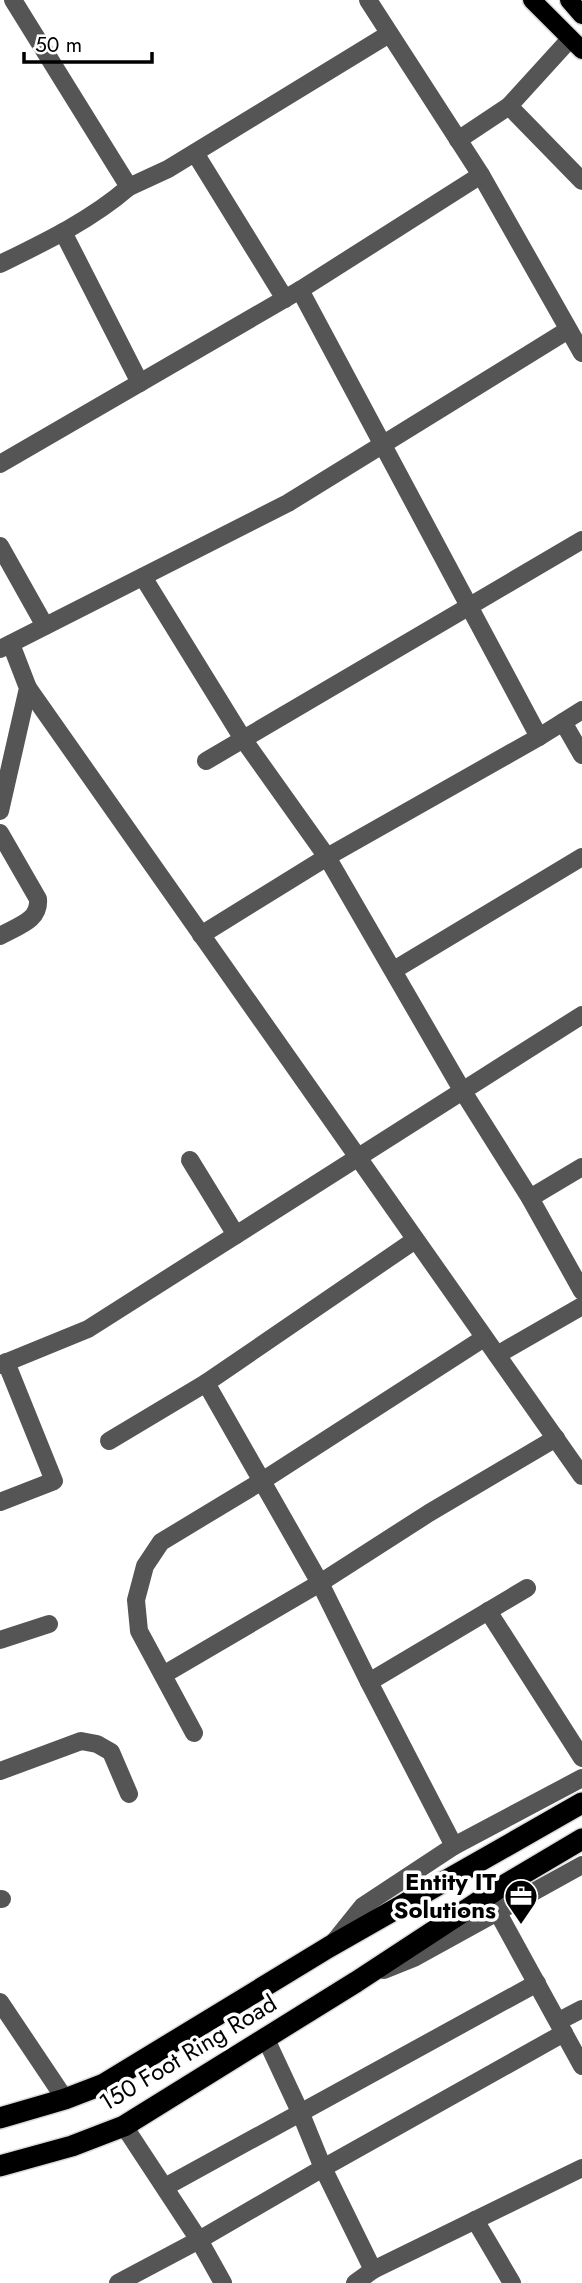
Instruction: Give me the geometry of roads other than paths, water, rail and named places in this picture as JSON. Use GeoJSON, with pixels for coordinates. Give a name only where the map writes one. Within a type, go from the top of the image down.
{"type":"FeatureCollection","features":[{"type":"Feature","properties":{"kind":"highway","name":"150 Foot Ring Road"},"geometry":{"type":"LineString","coordinates":[[0,2118],[65,2099],[104,2084],[329,1947],[582,1803]]}},
{"type":"Feature","properties":{"kind":"highway","name":"150 Foot Ring Road"},"geometry":{"type":"LineString","coordinates":[[0,2166],[72,2146],[124,2126],[356,1982],[501,1887],[582,1839]]}},
{"type":"Feature","properties":{"kind":"main road"},"geometry":{"type":"LineString","coordinates":[[532,0],[576,44]]}},
{"type":"Feature","properties":{"kind":"main road"},"geometry":{"type":"LineString","coordinates":[[569,0],[582,15]]}},
{"type":"Feature","properties":{"kind":"street"},"geometry":{"type":"LineString","coordinates":[[368,0],[481,175],[582,353]]}},
{"type":"Feature","properties":{"kind":"street"},"geometry":{"type":"LineString","coordinates":[[18,2],[128,187]]}},
{"type":"Feature","properties":{"kind":"street"},"geometry":{"type":"LineString","coordinates":[[0,264],[63,232],[108,204],[128,187],[168,169],[389,34]]}},
{"type":"Feature","properties":{"kind":"street"},"geometry":{"type":"LineString","coordinates":[[458,140],[509,106],[576,44]]}},
{"type":"Feature","properties":{"kind":"street"},"geometry":{"type":"LineString","coordinates":[[509,106],[582,181]]}},
{"type":"Feature","properties":{"kind":"street"},"geometry":{"type":"LineString","coordinates":[[195,153],[292,295],[382,444],[539,737]]}},
{"type":"Feature","properties":{"kind":"street"},"geometry":{"type":"LineString","coordinates":[[0,464],[292,295],[481,175]]}},
{"type":"Feature","properties":{"kind":"street"},"geometry":{"type":"LineString","coordinates":[[63,232],[140,383]]}},
{"type":"Feature","properties":{"kind":"street"},"geometry":{"type":"LineString","coordinates":[[568,330],[288,503],[5,646],[28,688],[582,1476]]}},
{"type":"Feature","properties":{"kind":"street"},"geometry":{"type":"LineString","coordinates":[[206,761],[582,540]]}},
{"type":"Feature","properties":{"kind":"street"},"geometry":{"type":"LineString","coordinates":[[0,546],[46,626]]}},
{"type":"Feature","properties":{"kind":"street"},"geometry":{"type":"LineString","coordinates":[[143,577],[243,739],[327,857],[462,1090],[530,1198],[582,1291]]}},
{"type":"Feature","properties":{"kind":"street"},"geometry":{"type":"LineString","coordinates":[[0,811],[4,772],[28,688]]}},
{"type":"Feature","properties":{"kind":"street"},"geometry":{"type":"LineString","coordinates":[[201,935],[327,857],[582,710]]}},
{"type":"Feature","properties":{"kind":"street"},"geometry":{"type":"LineString","coordinates":[[563,722],[582,755]]}},
{"type":"Feature","properties":{"kind":"street"},"geometry":{"type":"LineString","coordinates":[[0,833],[38,899],[39,909],[34,917],[0,936]]}},
{"type":"Feature","properties":{"kind":"street"},"geometry":{"type":"LineString","coordinates":[[394,970],[582,857]]}},
{"type":"Feature","properties":{"kind":"street"},"geometry":{"type":"LineString","coordinates":[[0,1503],[54,1481],[2,1363],[88,1329],[582,1015]]}},
{"type":"Feature","properties":{"kind":"street"},"geometry":{"type":"LineString","coordinates":[[190,1160],[236,1235]]}},
{"type":"Feature","properties":{"kind":"street"},"geometry":{"type":"LineString","coordinates":[[530,1198],[582,1167]]}},
{"type":"Feature","properties":{"kind":"street"},"geometry":{"type":"LineString","coordinates":[[109,1441],[206,1383],[415,1240]]}},
{"type":"Feature","properties":{"kind":"street"},"geometry":{"type":"LineString","coordinates":[[497,1355],[582,1306]]}},
{"type":"Feature","properties":{"kind":"street"},"geometry":{"type":"LineString","coordinates":[[194,1733],[139,1631],[136,1601],[145,1566],[161,1542],[262,1481],[484,1338]]}},
{"type":"Feature","properties":{"kind":"street"},"geometry":{"type":"LineString","coordinates":[[206,1383],[320,1583],[454,1846]]}},
{"type":"Feature","properties":{"kind":"street"},"geometry":{"type":"LineString","coordinates":[[163,1675],[320,1583],[429,1513],[556,1438]]}},
{"type":"Feature","properties":{"kind":"street"},"geometry":{"type":"LineString","coordinates":[[369,1682],[527,1588]]}},
{"type":"Feature","properties":{"kind":"street"},"geometry":{"type":"LineString","coordinates":[[488,1611],[582,1758]]}},
{"type":"Feature","properties":{"kind":"street"},"geometry":{"type":"LineString","coordinates":[[0,1640],[49,1624]]}},
{"type":"Feature","properties":{"kind":"street"},"geometry":{"type":"LineString","coordinates":[[0,1770],[82,1741],[97,1744],[111,1752],[129,1794]]}},
{"type":"Feature","properties":{"kind":"street"},"geometry":{"type":"LineString","coordinates":[[329,1947],[363,1906],[454,1846],[582,1778]]}},
{"type":"Feature","properties":{"kind":"street"},"geometry":{"type":"LineString","coordinates":[[356,1982],[414,1958],[582,1865]]}},
{"type":"Feature","properties":{"kind":"street"},"geometry":{"type":"LineString","coordinates":[[498,1913],[582,2066]]}},
{"type":"Feature","properties":{"kind":"street"},"geometry":{"type":"LineString","coordinates":[[165,2187],[537,1983]]}},
{"type":"Feature","properties":{"kind":"street"},"geometry":{"type":"LineString","coordinates":[[0,2002],[65,2099]]}},
{"type":"Feature","properties":{"kind":"street"},"geometry":{"type":"LineString","coordinates":[[118,2283],[199,2240],[323,2168],[561,2027],[582,2009]]}},
{"type":"Feature","properties":{"kind":"street"},"geometry":{"type":"LineString","coordinates":[[265,2037],[323,2168],[363,2279],[582,2168]]}},
{"type":"Feature","properties":{"kind":"street"},"geometry":{"type":"LineString","coordinates":[[124,2126],[199,2240],[223,2283]]}},
{"type":"Feature","properties":{"kind":"street"},"geometry":{"type":"LineString","coordinates":[[475,2220],[512,2283]]}},
{"type":"Feature","properties":{"kind":"place","name":"Entity IT Solutions"},"geometry":{"type":"Point","coordinates":[521,1926]}}]}
